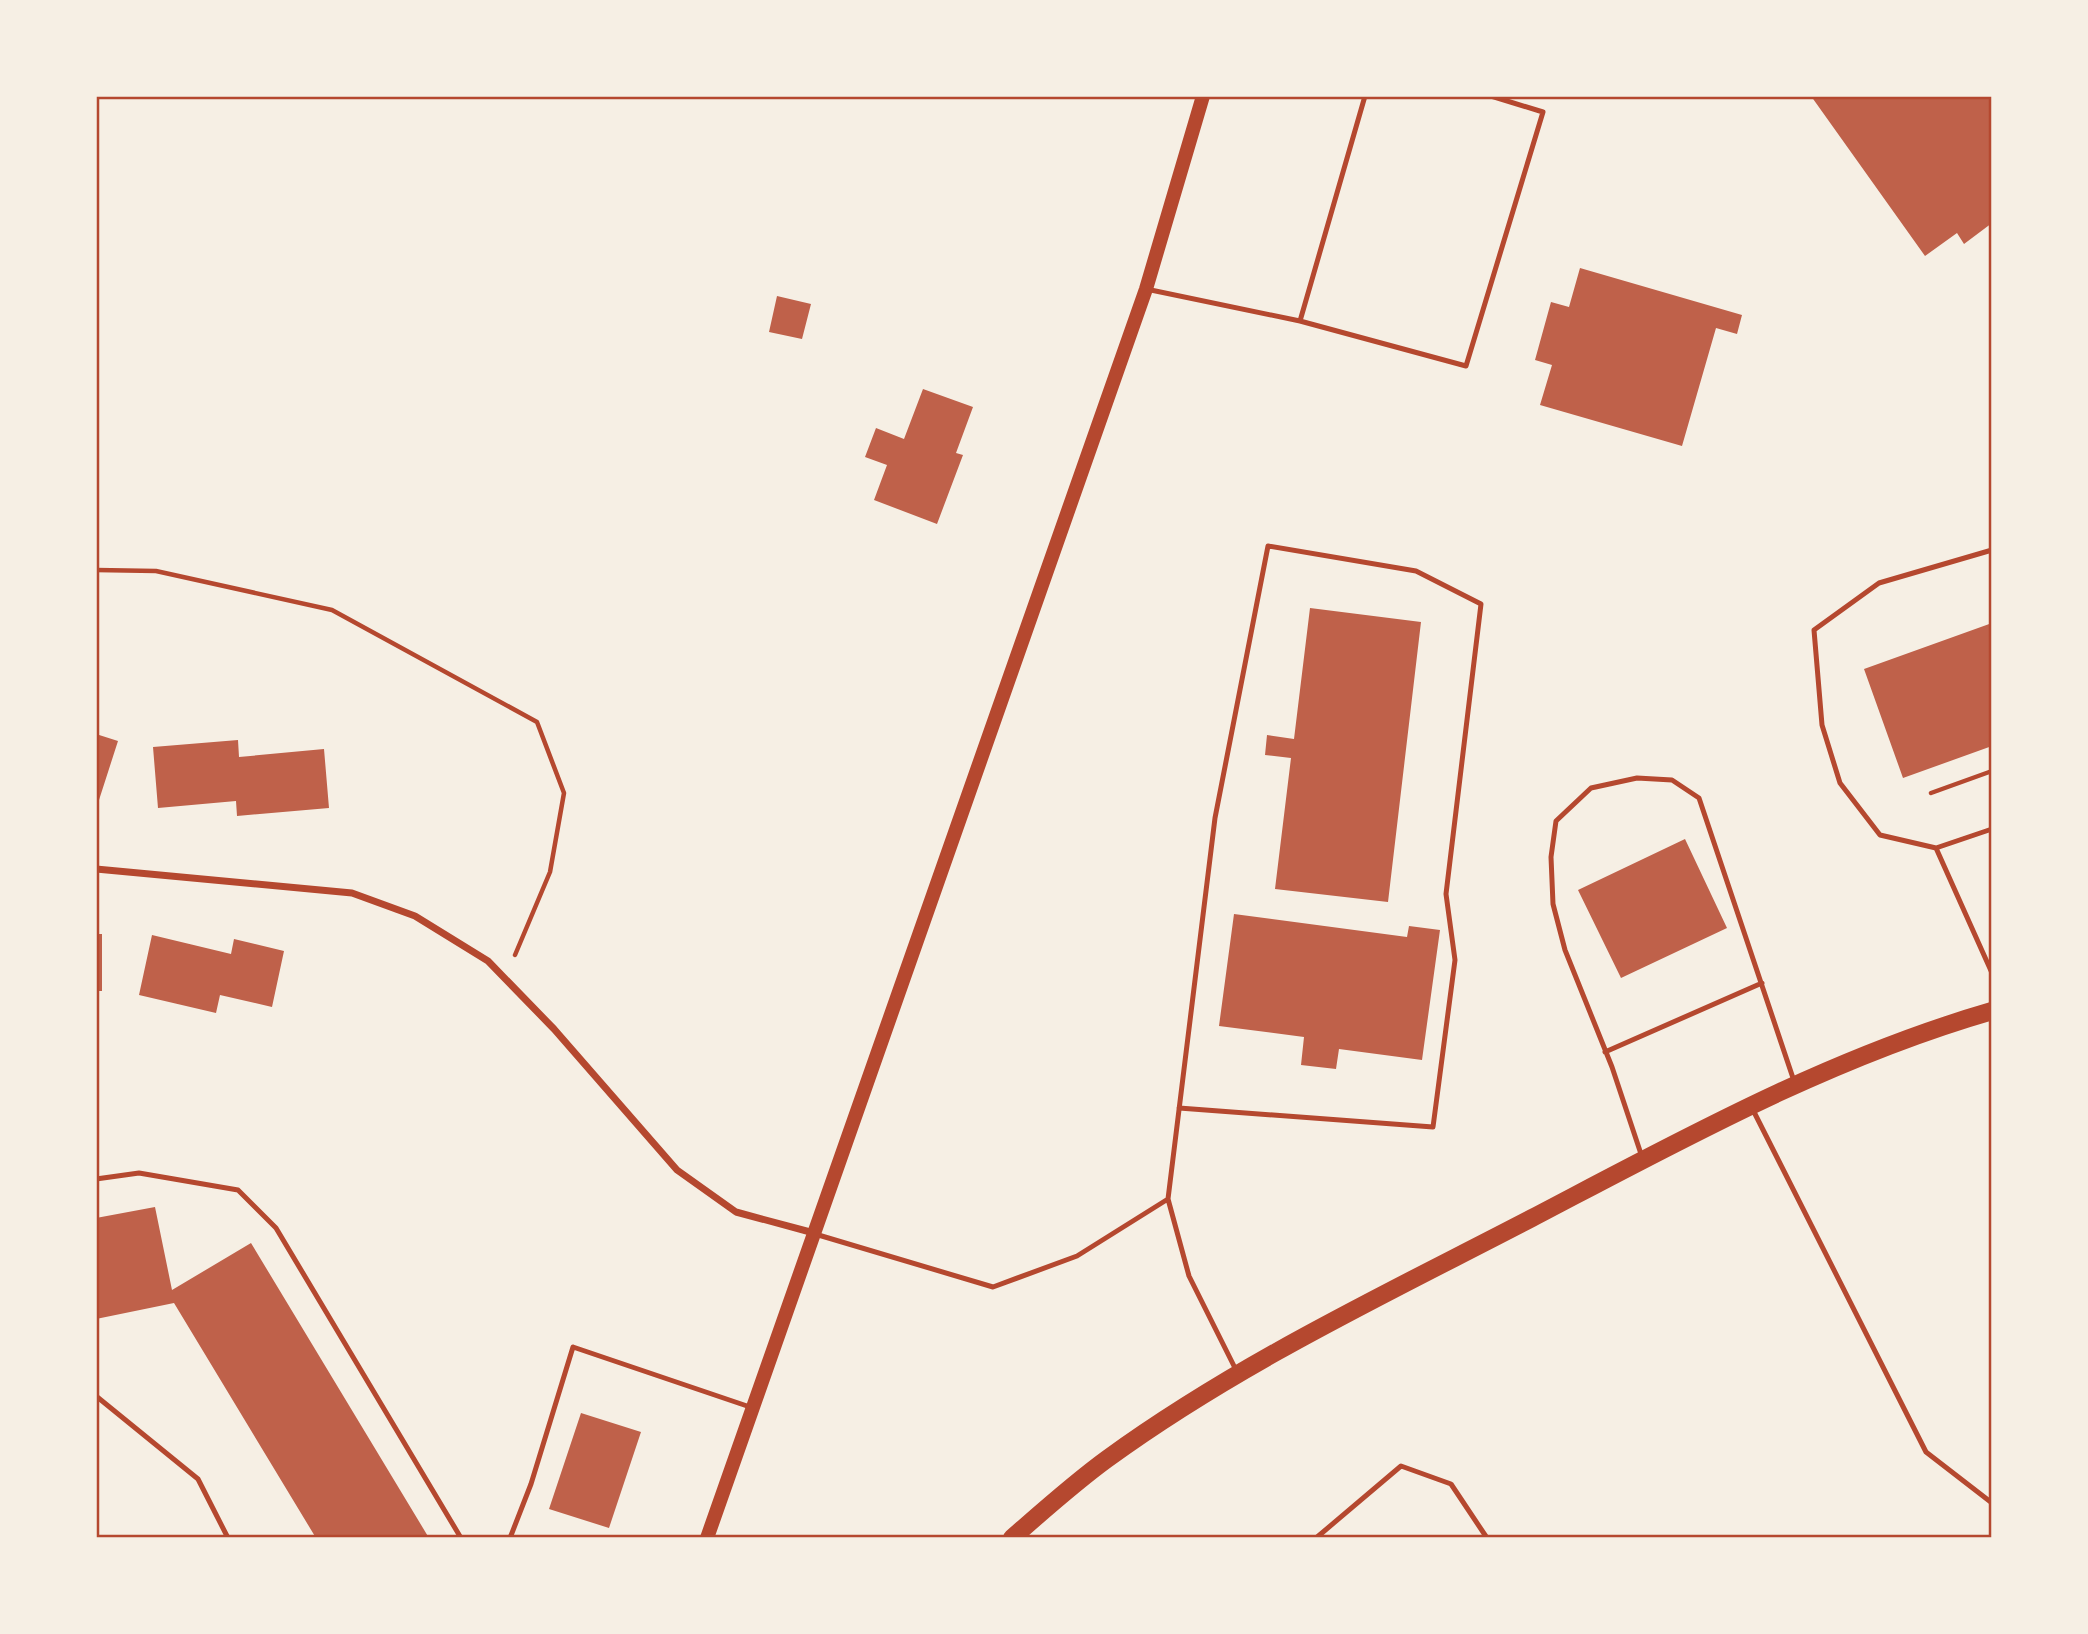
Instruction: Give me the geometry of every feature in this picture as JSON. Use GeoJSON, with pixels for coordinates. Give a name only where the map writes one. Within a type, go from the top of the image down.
{"type":"FeatureCollection","features":[{"type":"Feature","properties":{"kind":"main road"},"geometry":{"type":"LineString","coordinates":[[706,1538],[1146,289],[1203,96]]}},
{"type":"Feature","properties":{"kind":"main road"},"geometry":{"type":"LineString","coordinates":[[1012,1538],[1106,1460],[1238,1375],[1306,1336],[1751,1105],[1835,1066],[1937,1027],[1992,1011]]}},
{"type":"Feature","properties":{"kind":"street"},"geometry":{"type":"LineString","coordinates":[[96,869],[352,893],[415,916],[488,961],[563,1039],[677,1170],[736,1212],[814,1233]]}},
{"type":"Feature","properties":{"kind":"lane"},"geometry":{"type":"LineString","coordinates":[[1300,321],[1365,96]]}},
{"type":"Feature","properties":{"kind":"lane"},"geometry":{"type":"LineString","coordinates":[[1146,289],[1300,321],[1466,366],[1543,112],[1491,96]]}},
{"type":"Feature","properties":{"kind":"lane"},"geometry":{"type":"LineString","coordinates":[[1179,1108],[1433,1128],[1455,960],[1446,894],[1481,604],[1416,571],[1268,546],[1214,818],[1168,1199],[1189,1276],[1238,1375]]}},
{"type":"Feature","properties":{"kind":"lane"},"geometry":{"type":"LineString","coordinates":[[1992,551],[1879,583],[1814,630],[1822,725],[1840,783],[1880,835],[1936,848],[1992,829]]}},
{"type":"Feature","properties":{"kind":"lane"},"geometry":{"type":"LineString","coordinates":[[1643,1160],[1565,950],[1553,904],[1552,857],[1556,821],[1591,788],[1637,778],[1672,780],[1699,798],[1796,1084]]}},
{"type":"Feature","properties":{"kind":"lane"},"geometry":{"type":"LineString","coordinates":[[1936,848],[1992,973]]}},
{"type":"Feature","properties":{"kind":"lane"},"geometry":{"type":"LineString","coordinates":[[1605,1052],[1762,984]]}},
{"type":"Feature","properties":{"kind":"lane"},"geometry":{"type":"LineString","coordinates":[[1751,1105],[1926,1452],[1992,1503]]}},
{"type":"Feature","properties":{"kind":"lane"},"geometry":{"type":"LineString","coordinates":[[96,1179],[139,1173],[238,1190],[276,1228],[461,1538]]}},
{"type":"Feature","properties":{"kind":"lane"},"geometry":{"type":"LineString","coordinates":[[814,1233],[993,1287],[1077,1256],[1168,1199]]}},
{"type":"Feature","properties":{"kind":"lane"},"geometry":{"type":"LineString","coordinates":[[510,1538],[531,1484],[573,1347],[752,1408]]}},
{"type":"Feature","properties":{"kind":"lane"},"geometry":{"type":"LineString","coordinates":[[96,1396],[198,1479],[229,1538]]}},
{"type":"Feature","properties":{"kind":"lane"},"geometry":{"type":"LineString","coordinates":[[1316,1538],[1401,1466],[1451,1484],[1487,1538]]}},
{"type":"Feature","properties":{"kind":"path"},"geometry":{"type":"LineString","coordinates":[[96,570],[156,570],[332,610],[537,722],[564,793],[550,872],[505,979]]}},
{"type":"Feature","properties":{"kind":"path"},"geometry":{"type":"LineString","coordinates":[[1931,793],[1992,771]]}},
{"type":"Feature","properties":{"kind":"building"},"geometry":{"type":"Polygon","coordinates":[[[1811,96],[1992,96],[1992,223],[1964,244],[1957,233],[1925,256],[1811,96]]]}},
{"type":"Feature","properties":{"kind":"building"},"geometry":{"type":"Polygon","coordinates":[[[1580,268],[1742,315],[1737,334],[1716,328],[1682,446],[1540,405],[1552,365],[1535,360],[1551,302],[1569,307],[1580,268]]]}},
{"type":"Feature","properties":{"kind":"building"},"geometry":{"type":"Polygon","coordinates":[[[777,296],[811,304],[802,339],[769,332],[777,296]]]}},
{"type":"Feature","properties":{"kind":"building"},"geometry":{"type":"Polygon","coordinates":[[[923,389],[973,407],[956,453],[963,455],[937,524],[874,500],[887,465],[865,457],[876,428],[904,439],[923,389]]]}},
{"type":"Feature","properties":{"kind":"building"},"geometry":{"type":"Polygon","coordinates":[[[1310,608],[1421,622],[1388,902],[1275,889],[1291,758],[1265,755],[1267,735],[1294,739],[1310,608]]]}},
{"type":"Feature","properties":{"kind":"building"},"geometry":{"type":"Polygon","coordinates":[[[1992,623],[1992,746],[1903,778],[1864,669],[1992,623]]]}},
{"type":"Feature","properties":{"kind":"building"},"geometry":{"type":"Polygon","coordinates":[[[96,734],[118,741],[99,800],[96,799],[96,734]]]}},
{"type":"Feature","properties":{"kind":"building"},"geometry":{"type":"Polygon","coordinates":[[[238,740],[239,757],[324,749],[329,808],[237,816],[236,801],[158,808],[153,747],[238,740]]]}},
{"type":"Feature","properties":{"kind":"building"},"geometry":{"type":"Polygon","coordinates":[[[1685,839],[1727,928],[1621,978],[1578,890],[1685,839]]]}},
{"type":"Feature","properties":{"kind":"building"},"geometry":{"type":"Polygon","coordinates":[[[1234,914],[1407,937],[1409,926],[1440,930],[1422,1060],[1339,1049],[1336,1069],[1301,1065],[1304,1037],[1219,1026],[1234,914]]]}},
{"type":"Feature","properties":{"kind":"building"},"geometry":{"type":"Polygon","coordinates":[[[96,934],[102,934],[102,991],[96,991],[96,934]]]}},
{"type":"Feature","properties":{"kind":"building"},"geometry":{"type":"Polygon","coordinates":[[[152,935],[231,954],[234,939],[284,951],[272,1007],[220,995],[216,1013],[139,995],[152,935]]]}},
{"type":"Feature","properties":{"kind":"building"},"geometry":{"type":"Polygon","coordinates":[[[155,1207],[172,1290],[251,1243],[429,1538],[316,1538],[174,1303],[96,1319],[96,1218],[155,1207]]]}},
{"type":"Feature","properties":{"kind":"building"},"geometry":{"type":"Polygon","coordinates":[[[581,1413],[641,1432],[609,1528],[549,1509],[581,1413]]]}}]}
